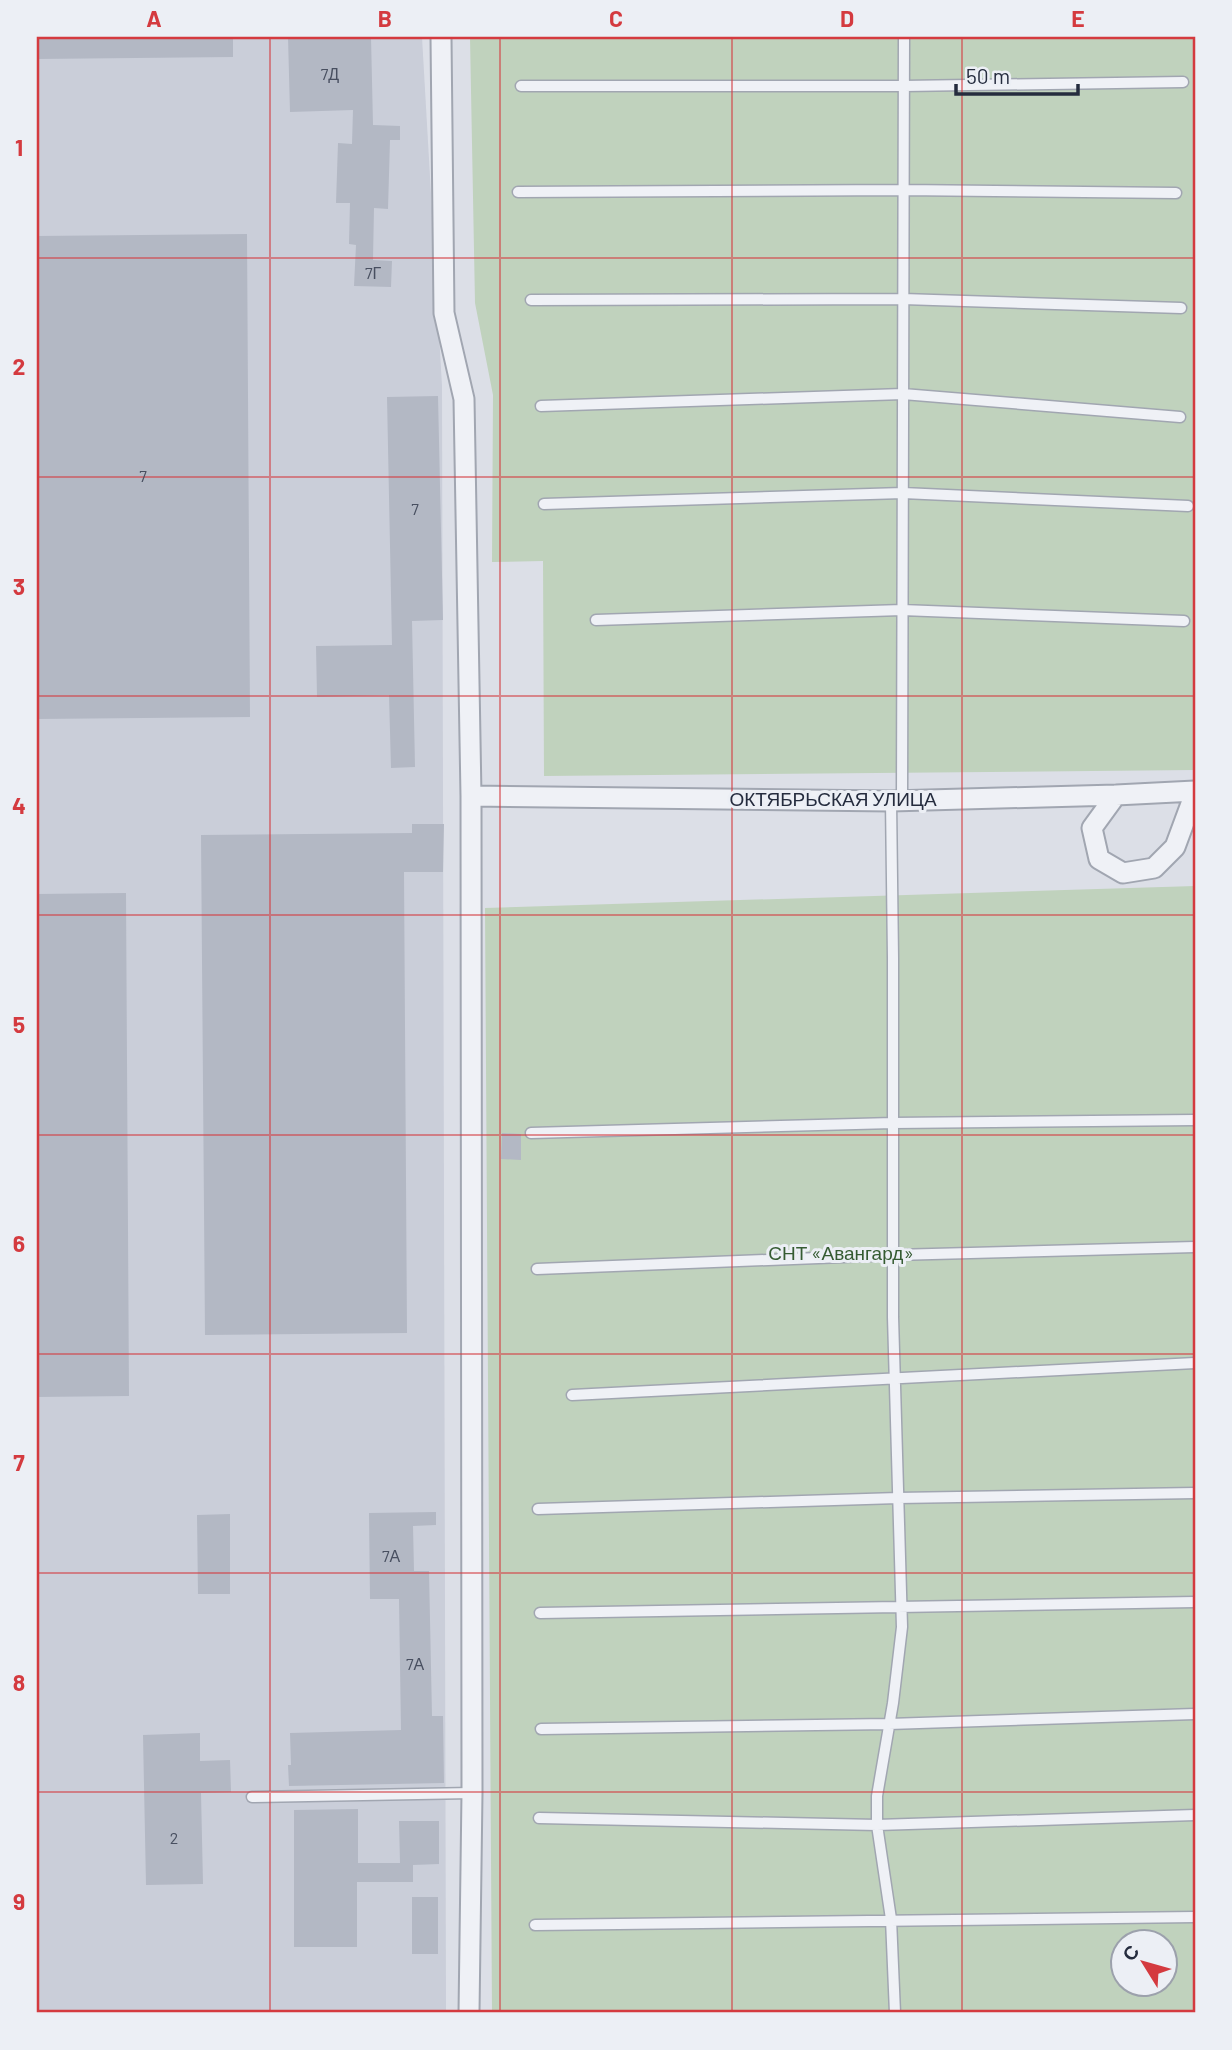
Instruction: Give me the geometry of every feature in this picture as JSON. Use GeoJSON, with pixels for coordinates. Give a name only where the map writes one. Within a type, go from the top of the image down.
{"type":"FeatureCollection","features":[{"type":"Feature","properties":{"kind":"street"},"geometry":{"type":"LineString","coordinates":[[442,37],[444,313],[464,399],[471,796],[472,1793],[469,2013]]}},
{"type":"Feature","properties":{"kind":"street"},"geometry":{"type":"LineString","coordinates":[[1116,795],[1092,828],[1099,859],[1123,873],[1154,868],[1175,847],[1195,792]]}},
{"type":"Feature","properties":{"kind":"street","name":"ОКТЯБРЬСКАЯ УЛИЦА"},"geometry":{"type":"LineString","coordinates":[[471,796],[897,801],[1195,792]]}},
{"type":"Feature","properties":{"kind":"lane"},"geometry":{"type":"LineString","coordinates":[[895,2013],[891,1919],[877,1825],[877,1796],[902,1627],[895,1377],[893,1123],[902,610],[904,37]]}},
{"type":"Feature","properties":{"kind":"lane"},"geometry":{"type":"LineString","coordinates":[[521,86],[904,86],[1183,82]]}},
{"type":"Feature","properties":{"kind":"lane"},"geometry":{"type":"LineString","coordinates":[[518,192],[903,190],[1176,193]]}},
{"type":"Feature","properties":{"kind":"lane"},"geometry":{"type":"LineString","coordinates":[[531,300],[903,299],[1181,309]]}},
{"type":"Feature","properties":{"kind":"lane"},"geometry":{"type":"LineString","coordinates":[[541,406],[903,394],[1180,417]]}},
{"type":"Feature","properties":{"kind":"lane"},"geometry":{"type":"LineString","coordinates":[[544,504],[903,493],[1188,506]]}},
{"type":"Feature","properties":{"kind":"lane"},"geometry":{"type":"LineString","coordinates":[[596,620],[902,610],[1184,621]]}},
{"type":"Feature","properties":{"kind":"lane"},"geometry":{"type":"LineString","coordinates":[[531,1133],[893,1123],[1195,1120]]}},
{"type":"Feature","properties":{"kind":"lane"},"geometry":{"type":"LineString","coordinates":[[537,1269],[1195,1247]]}},
{"type":"Feature","properties":{"kind":"lane"},"geometry":{"type":"LineString","coordinates":[[572,1395],[1195,1363]]}},
{"type":"Feature","properties":{"kind":"lane"},"geometry":{"type":"LineString","coordinates":[[538,1509],[898,1498],[1195,1493]]}},
{"type":"Feature","properties":{"kind":"lane"},"geometry":{"type":"LineString","coordinates":[[540,1613],[1195,1602]]}},
{"type":"Feature","properties":{"kind":"lane"},"geometry":{"type":"LineString","coordinates":[[541,1728],[889,1724],[1195,1714]]}},
{"type":"Feature","properties":{"kind":"lane"},"geometry":{"type":"LineString","coordinates":[[252,1797],[472,1793]]}},
{"type":"Feature","properties":{"kind":"lane"},"geometry":{"type":"LineString","coordinates":[[539,1818],[877,1825],[1195,1815]]}},
{"type":"Feature","properties":{"kind":"lane"},"geometry":{"type":"LineString","coordinates":[[535,1925],[1195,1917]]}},
{"type":"Feature","properties":{"kind":"shaded area"},"geometry":{"type":"Polygon","coordinates":[[[37,37],[422,37],[442,386],[446,2013],[37,2013],[37,37]]]}},
{"type":"Feature","properties":{"kind":"green space"},"geometry":{"type":"Polygon","coordinates":[[[470,37],[1195,37],[1195,770],[544,776],[543,561],[492,562],[493,395],[475,303],[470,37]]]}},
{"type":"Feature","properties":{"kind":"green space","name":"СНТ «Авангард»"},"geometry":{"type":"Polygon","coordinates":[[[1195,886],[1195,2013],[492,2013],[485,908],[1195,886]]]}},
{"type":"Feature","properties":{"kind":"building"},"geometry":{"type":"Polygon","coordinates":[[[37,37],[233,37],[233,57],[37,59],[37,37]]]}},
{"type":"Feature","properties":{"kind":"building"},"geometry":{"type":"Polygon","coordinates":[[[288,37],[371,37],[373,125],[400,126],[400,140],[390,140],[388,209],[374,208],[373,260],[392,261],[391,287],[354,286],[356,245],[349,244],[350,203],[336,203],[338,143],[352,144],[353,110],[290,112],[288,37]]]}},
{"type":"Feature","properties":{"kind":"building"},"geometry":{"type":"Polygon","coordinates":[[[247,234],[250,717],[37,719],[37,236],[247,234]]]}},
{"type":"Feature","properties":{"kind":"building"},"geometry":{"type":"Polygon","coordinates":[[[438,396],[443,620],[412,621],[415,767],[391,768],[389,695],[317,697],[316,646],[392,645],[387,397],[438,396]]]}},
{"type":"Feature","properties":{"kind":"building"},"geometry":{"type":"Polygon","coordinates":[[[412,824],[444,824],[443,872],[404,872],[407,1333],[205,1335],[201,835],[412,833],[412,824]]]}},
{"type":"Feature","properties":{"kind":"building"},"geometry":{"type":"Polygon","coordinates":[[[126,893],[129,1396],[37,1397],[37,894],[126,893]]]}},
{"type":"Feature","properties":{"kind":"building"},"geometry":{"type":"Polygon","coordinates":[[[502,1133],[521,1134],[521,1160],[501,1159],[502,1133]]]}},
{"type":"Feature","properties":{"kind":"building"},"geometry":{"type":"Polygon","coordinates":[[[436,1512],[436,1525],[413,1526],[414,1571],[429,1571],[432,1716],[443,1716],[444,1783],[289,1786],[290,1733],[401,1730],[399,1599],[370,1599],[369,1513],[436,1512]]]}},
{"type":"Feature","properties":{"kind":"building"},"geometry":{"type":"Polygon","coordinates":[[[230,1514],[230,1594],[198,1594],[197,1515],[230,1514]]]}},
{"type":"Feature","properties":{"kind":"building"},"geometry":{"type":"Polygon","coordinates":[[[200,1733],[200,1761],[230,1760],[231,1792],[201,1793],[203,1884],[146,1885],[143,1735],[200,1733]]]}},
{"type":"Feature","properties":{"kind":"building"},"geometry":{"type":"Polygon","coordinates":[[[358,1809],[358,1863],[400,1863],[399,1821],[439,1821],[439,1864],[413,1865],[413,1882],[357,1882],[357,1947],[294,1947],[294,1810],[358,1809]]]}},
{"type":"Feature","properties":{"kind":"building"},"geometry":{"type":"Polygon","coordinates":[[[412,1897],[438,1897],[438,1954],[412,1954],[412,1897]]]}}]}
